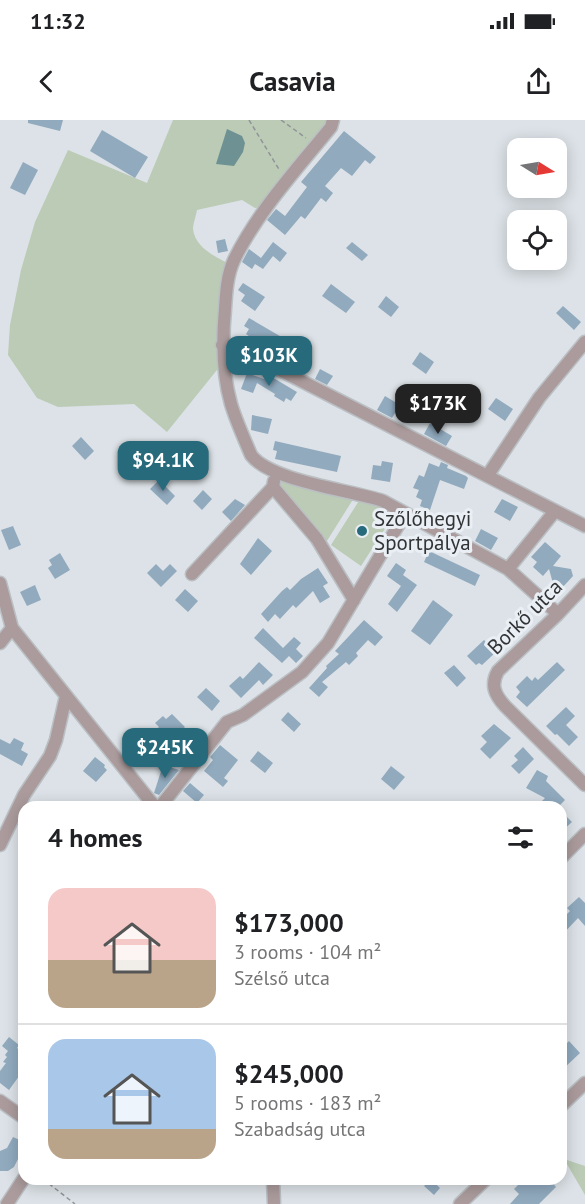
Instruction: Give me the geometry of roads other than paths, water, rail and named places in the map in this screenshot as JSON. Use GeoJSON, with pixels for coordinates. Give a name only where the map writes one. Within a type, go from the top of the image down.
{"type":"FeatureCollection","features":[{"type":"Feature","properties":{"kind":"street"},"geometry":{"type":"LineString","coordinates":[[333,120],[331,127],[271,202],[233,261],[227,285],[222,345],[225,381],[231,407],[251,455],[255,461],[276,473],[383,501],[508,569],[558,614]]}},
{"type":"Feature","properties":{"kind":"street"},"geometry":{"type":"LineString","coordinates":[[488,475],[539,398],[585,342]]}},
{"type":"Feature","properties":{"kind":"street"},"geometry":{"type":"LineString","coordinates":[[222,345],[276,368],[585,526]]}},
{"type":"Feature","properties":{"kind":"street"},"geometry":{"type":"LineString","coordinates":[[192,574],[273,487],[276,473]]}},
{"type":"Feature","properties":{"kind":"street"},"geometry":{"type":"LineString","coordinates":[[273,487],[317,539],[354,600]]}},
{"type":"Feature","properties":{"kind":"street"},"geometry":{"type":"LineString","coordinates":[[508,569],[555,511]]}},
{"type":"Feature","properties":{"kind":"street"},"geometry":{"type":"LineString","coordinates":[[165,801],[227,722],[243,715],[302,672],[328,643],[405,514]]}},
{"type":"Feature","properties":{"kind":"street"},"geometry":{"type":"LineString","coordinates":[[0,583],[12,628],[150,801]]}},
{"type":"Feature","properties":{"kind":"street","name":"Borkő utca"},"geometry":{"type":"LineString","coordinates":[[585,585],[558,614],[498,670],[493,685],[497,697],[505,706],[585,785]]}},
{"type":"Feature","properties":{"kind":"street"},"geometry":{"type":"LineString","coordinates":[[0,643],[12,628]]}},
{"type":"Feature","properties":{"kind":"street"},"geometry":{"type":"LineString","coordinates":[[21,801],[51,756],[66,696]]}},
{"type":"Feature","properties":{"kind":"street"},"geometry":{"type":"LineString","coordinates":[[0,845],[18,808]]}},
{"type":"Feature","properties":{"kind":"street"},"geometry":{"type":"LineString","coordinates":[[567,852],[585,834]]}},
{"type":"Feature","properties":{"kind":"street"},"geometry":{"type":"LineString","coordinates":[[567,1100],[585,1083]]}},
{"type":"Feature","properties":{"kind":"street"},"geometry":{"type":"LineString","coordinates":[[0,1101],[18,1114]]}},
{"type":"Feature","properties":{"kind":"street"},"geometry":{"type":"LineString","coordinates":[[8,1204],[20,1185]]}},
{"type":"Feature","properties":{"kind":"street"},"geometry":{"type":"LineString","coordinates":[[273,1185],[274,1204]]}},
{"type":"Feature","properties":{"kind":"street"},"geometry":{"type":"LineString","coordinates":[[460,1204],[480,1185]]}},
{"type":"Feature","properties":{"kind":"water"},"geometry":{"type":"Polygon","coordinates":[[[227,129],[242,136],[245,143],[243,152],[234,166],[216,164],[227,129]]]}},
{"type":"Feature","properties":{"kind":"place","name":"Szőlőhegyi Sportpálya"},"geometry":{"type":"Point","coordinates":[362,531]}}]}
